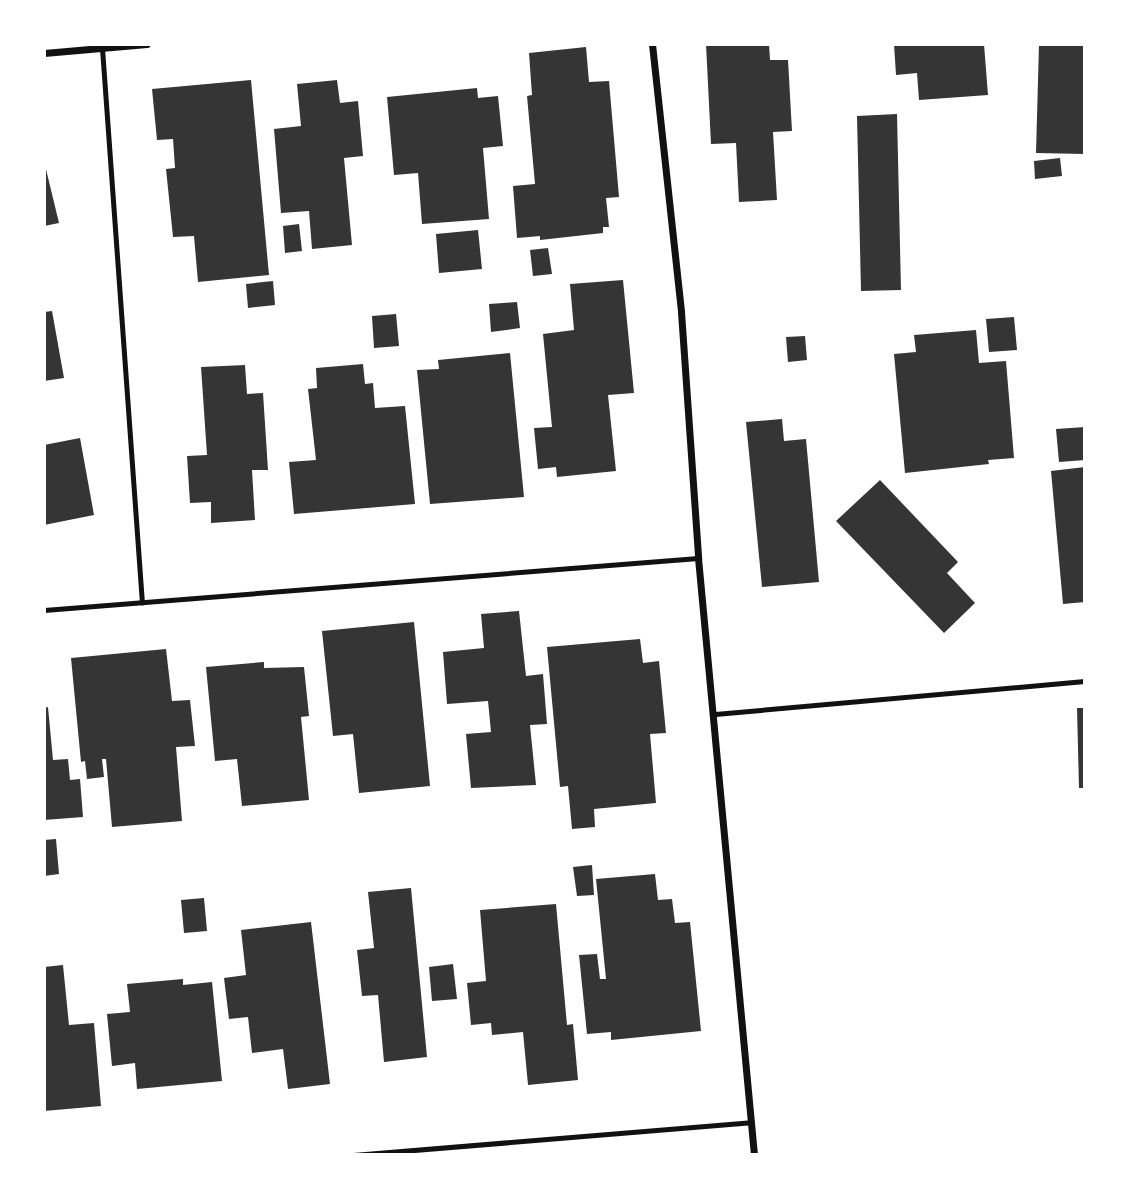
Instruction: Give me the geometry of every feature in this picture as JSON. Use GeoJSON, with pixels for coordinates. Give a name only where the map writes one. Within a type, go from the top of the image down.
{"type":"FeatureCollection","features":[{"type":"Feature","properties":{"kind":"street"},"geometry":{"type":"LineString","coordinates":[[44,53],[147,44]]}},
{"type":"Feature","properties":{"kind":"street"},"geometry":{"type":"LineString","coordinates":[[652,44],[681,312],[698,558],[715,714],[754,1155]]}},
{"type":"Feature","properties":{"kind":"lane"},"geometry":{"type":"LineString","coordinates":[[102,48],[142,603]]}},
{"type":"Feature","properties":{"kind":"lane"},"geometry":{"type":"LineString","coordinates":[[44,610],[698,558]]}},
{"type":"Feature","properties":{"kind":"lane"},"geometry":{"type":"LineString","coordinates":[[715,714],[1085,681]]}},
{"type":"Feature","properties":{"kind":"lane"},"geometry":{"type":"LineString","coordinates":[[353,1155],[751,1122]]}},
{"type":"Feature","properties":{"kind":"building"},"geometry":{"type":"Polygon","coordinates":[[[706,44],[769,44],[770,60],[788,60],[792,131],[773,132],[777,200],[739,202],[736,143],[711,144],[706,44]]]}},
{"type":"Feature","properties":{"kind":"building"},"geometry":{"type":"Polygon","coordinates":[[[894,44],[984,44],[988,95],[919,100],[917,73],[896,75],[894,44]]]}},
{"type":"Feature","properties":{"kind":"building"},"geometry":{"type":"Polygon","coordinates":[[[1039,44],[1085,44],[1085,154],[1036,153],[1039,44]]]}},
{"type":"Feature","properties":{"kind":"building"},"geometry":{"type":"Polygon","coordinates":[[[586,47],[589,82],[609,81],[619,197],[606,198],[609,227],[603,227],[603,233],[540,240],[540,236],[517,238],[513,186],[535,184],[527,96],[532,95],[529,53],[586,47]]]}},
{"type":"Feature","properties":{"kind":"building"},"geometry":{"type":"Polygon","coordinates":[[[251,80],[269,275],[198,282],[194,236],[173,237],[166,169],[175,168],[173,139],[157,140],[152,89],[251,80]]]}},
{"type":"Feature","properties":{"kind":"building"},"geometry":{"type":"Polygon","coordinates":[[[337,80],[340,103],[358,101],[363,156],[344,158],[352,245],[312,249],[309,211],[281,213],[274,129],[301,126],[297,84],[337,80]]]}},
{"type":"Feature","properties":{"kind":"building"},"geometry":{"type":"Polygon","coordinates":[[[477,88],[478,98],[498,96],[503,146],[483,148],[489,219],[422,224],[418,173],[394,175],[387,97],[477,88]]]}},
{"type":"Feature","properties":{"kind":"building"},"geometry":{"type":"Polygon","coordinates":[[[897,114],[901,290],[861,291],[857,116],[897,114]]]}},
{"type":"Feature","properties":{"kind":"building"},"geometry":{"type":"Polygon","coordinates":[[[1060,158],[1062,176],[1035,179],[1034,161],[1060,158]]]}},
{"type":"Feature","properties":{"kind":"building"},"geometry":{"type":"Polygon","coordinates":[[[44,161],[59,223],[44,226],[44,161]]]}},
{"type":"Feature","properties":{"kind":"building"},"geometry":{"type":"Polygon","coordinates":[[[299,224],[302,251],[285,253],[283,226],[299,224]]]}},
{"type":"Feature","properties":{"kind":"building"},"geometry":{"type":"Polygon","coordinates":[[[478,230],[482,269],[439,273],[436,234],[478,230]]]}},
{"type":"Feature","properties":{"kind":"building"},"geometry":{"type":"Polygon","coordinates":[[[548,248],[552,274],[533,276],[530,250],[548,248]]]}},
{"type":"Feature","properties":{"kind":"building"},"geometry":{"type":"Polygon","coordinates":[[[623,280],[634,393],[608,395],[616,471],[557,477],[556,467],[538,469],[534,428],[552,427],[543,334],[574,330],[570,284],[623,280]]]}},
{"type":"Feature","properties":{"kind":"building"},"geometry":{"type":"Polygon","coordinates":[[[273,281],[275,305],[248,308],[246,284],[273,281]]]}},
{"type":"Feature","properties":{"kind":"building"},"geometry":{"type":"Polygon","coordinates":[[[517,302],[520,328],[491,332],[489,304],[517,302]]]}},
{"type":"Feature","properties":{"kind":"building"},"geometry":{"type":"Polygon","coordinates":[[[52,311],[64,378],[44,381],[44,312],[52,311]]]}},
{"type":"Feature","properties":{"kind":"building"},"geometry":{"type":"Polygon","coordinates":[[[396,314],[399,346],[374,348],[372,316],[396,314]]]}},
{"type":"Feature","properties":{"kind":"building"},"geometry":{"type":"Polygon","coordinates":[[[1014,317],[1017,350],[989,352],[986,319],[1014,317]]]}},
{"type":"Feature","properties":{"kind":"building"},"geometry":{"type":"Polygon","coordinates":[[[976,330],[979,363],[1006,361],[1014,458],[988,460],[989,464],[905,473],[894,354],[916,352],[914,335],[976,330]]]}},
{"type":"Feature","properties":{"kind":"building"},"geometry":{"type":"Polygon","coordinates":[[[805,336],[807,360],[788,362],[786,337],[805,336]]]}},
{"type":"Feature","properties":{"kind":"building"},"geometry":{"type":"Polygon","coordinates":[[[510,353],[524,497],[430,504],[417,370],[439,369],[438,360],[510,353]]]}},
{"type":"Feature","properties":{"kind":"building"},"geometry":{"type":"Polygon","coordinates":[[[363,364],[365,384],[373,383],[375,408],[405,406],[415,504],[294,514],[289,462],[316,460],[308,389],[317,388],[316,368],[363,364]]]}},
{"type":"Feature","properties":{"kind":"building"},"geometry":{"type":"Polygon","coordinates":[[[245,365],[247,394],[263,393],[268,470],[252,470],[255,520],[211,523],[211,502],[190,503],[187,456],[207,455],[201,367],[245,365]]]}},
{"type":"Feature","properties":{"kind":"building"},"geometry":{"type":"Polygon","coordinates":[[[782,419],[784,441],[806,439],[819,582],[762,587],[746,422],[782,419]]]}},
{"type":"Feature","properties":{"kind":"building"},"geometry":{"type":"Polygon","coordinates":[[[1085,427],[1085,460],[1059,462],[1056,429],[1085,427]]]}},
{"type":"Feature","properties":{"kind":"building"},"geometry":{"type":"Polygon","coordinates":[[[80,438],[94,515],[44,525],[44,445],[80,438]]]}},
{"type":"Feature","properties":{"kind":"building"},"geometry":{"type":"Polygon","coordinates":[[[1085,467],[1085,602],[1063,604],[1051,471],[1085,467]]]}},
{"type":"Feature","properties":{"kind":"building"},"geometry":{"type":"Polygon","coordinates":[[[880,480],[958,562],[947,573],[975,603],[944,633],[836,521],[880,480]]]}},
{"type":"Feature","properties":{"kind":"building"},"geometry":{"type":"Polygon","coordinates":[[[519,611],[526,676],[543,674],[547,724],[530,725],[536,785],[471,788],[466,734],[491,732],[488,701],[447,704],[443,652],[484,648],[481,614],[519,611]]]}},
{"type":"Feature","properties":{"kind":"building"},"geometry":{"type":"Polygon","coordinates":[[[414,622],[430,786],[359,793],[353,734],[333,736],[322,631],[414,622]]]}},
{"type":"Feature","properties":{"kind":"building"},"geometry":{"type":"Polygon","coordinates":[[[640,639],[643,663],[659,661],[666,733],[650,734],[656,803],[594,809],[595,827],[572,829],[568,786],[560,787],[547,647],[640,639]]]}},
{"type":"Feature","properties":{"kind":"building"},"geometry":{"type":"Polygon","coordinates":[[[166,649],[172,701],[190,700],[195,746],[176,747],[182,821],[112,827],[106,759],[102,759],[104,777],[87,779],[85,761],[81,762],[71,658],[166,649]]]}},
{"type":"Feature","properties":{"kind":"building"},"geometry":{"type":"Polygon","coordinates":[[[264,662],[264,668],[304,667],[309,716],[301,717],[309,800],[242,806],[237,759],[215,761],[206,667],[264,662]]]}},
{"type":"Feature","properties":{"kind":"building"},"geometry":{"type":"Polygon","coordinates":[[[48,707],[53,760],[68,759],[70,780],[80,779],[83,817],[44,820],[44,708],[48,707]]]}},
{"type":"Feature","properties":{"kind":"building"},"geometry":{"type":"Polygon","coordinates":[[[1077,708],[1085,708],[1085,788],[1079,788],[1077,708]]]}},
{"type":"Feature","properties":{"kind":"building"},"geometry":{"type":"Polygon","coordinates":[[[56,839],[59,874],[44,876],[44,840],[56,839]]]}},
{"type":"Feature","properties":{"kind":"building"},"geometry":{"type":"Polygon","coordinates":[[[592,865],[594,895],[577,896],[573,867],[592,865]]]}},
{"type":"Feature","properties":{"kind":"building"},"geometry":{"type":"Polygon","coordinates":[[[655,874],[658,900],[672,899],[675,923],[690,922],[701,1031],[611,1040],[611,1032],[587,1034],[579,955],[597,954],[600,979],[606,979],[596,879],[655,874]]]}},
{"type":"Feature","properties":{"kind":"building"},"geometry":{"type":"Polygon","coordinates":[[[411,888],[427,1057],[384,1062],[378,995],[362,996],[357,950],[374,948],[368,892],[411,888]]]}},
{"type":"Feature","properties":{"kind":"building"},"geometry":{"type":"Polygon","coordinates":[[[204,898],[207,931],[184,933],[181,900],[204,898]]]}},
{"type":"Feature","properties":{"kind":"building"},"geometry":{"type":"Polygon","coordinates":[[[556,904],[567,1025],[573,1024],[578,1080],[528,1085],[523,1032],[492,1035],[491,1023],[471,1025],[467,983],[486,981],[480,910],[556,904]]]}},
{"type":"Feature","properties":{"kind":"building"},"geometry":{"type":"Polygon","coordinates":[[[311,922],[330,1084],[288,1089],[283,1049],[252,1053],[248,1017],[229,1019],[224,978],[246,975],[241,930],[311,922]]]}},
{"type":"Feature","properties":{"kind":"building"},"geometry":{"type":"Polygon","coordinates":[[[453,964],[457,999],[432,1001],[429,967],[453,964]]]}},
{"type":"Feature","properties":{"kind":"building"},"geometry":{"type":"Polygon","coordinates":[[[63,965],[69,1025],[94,1023],[101,1106],[44,1111],[44,967],[63,965]]]}},
{"type":"Feature","properties":{"kind":"building"},"geometry":{"type":"Polygon","coordinates":[[[183,979],[183,985],[212,982],[222,1081],[137,1089],[135,1063],[112,1066],[107,1014],[130,1012],[127,984],[183,979]]]}}]}
